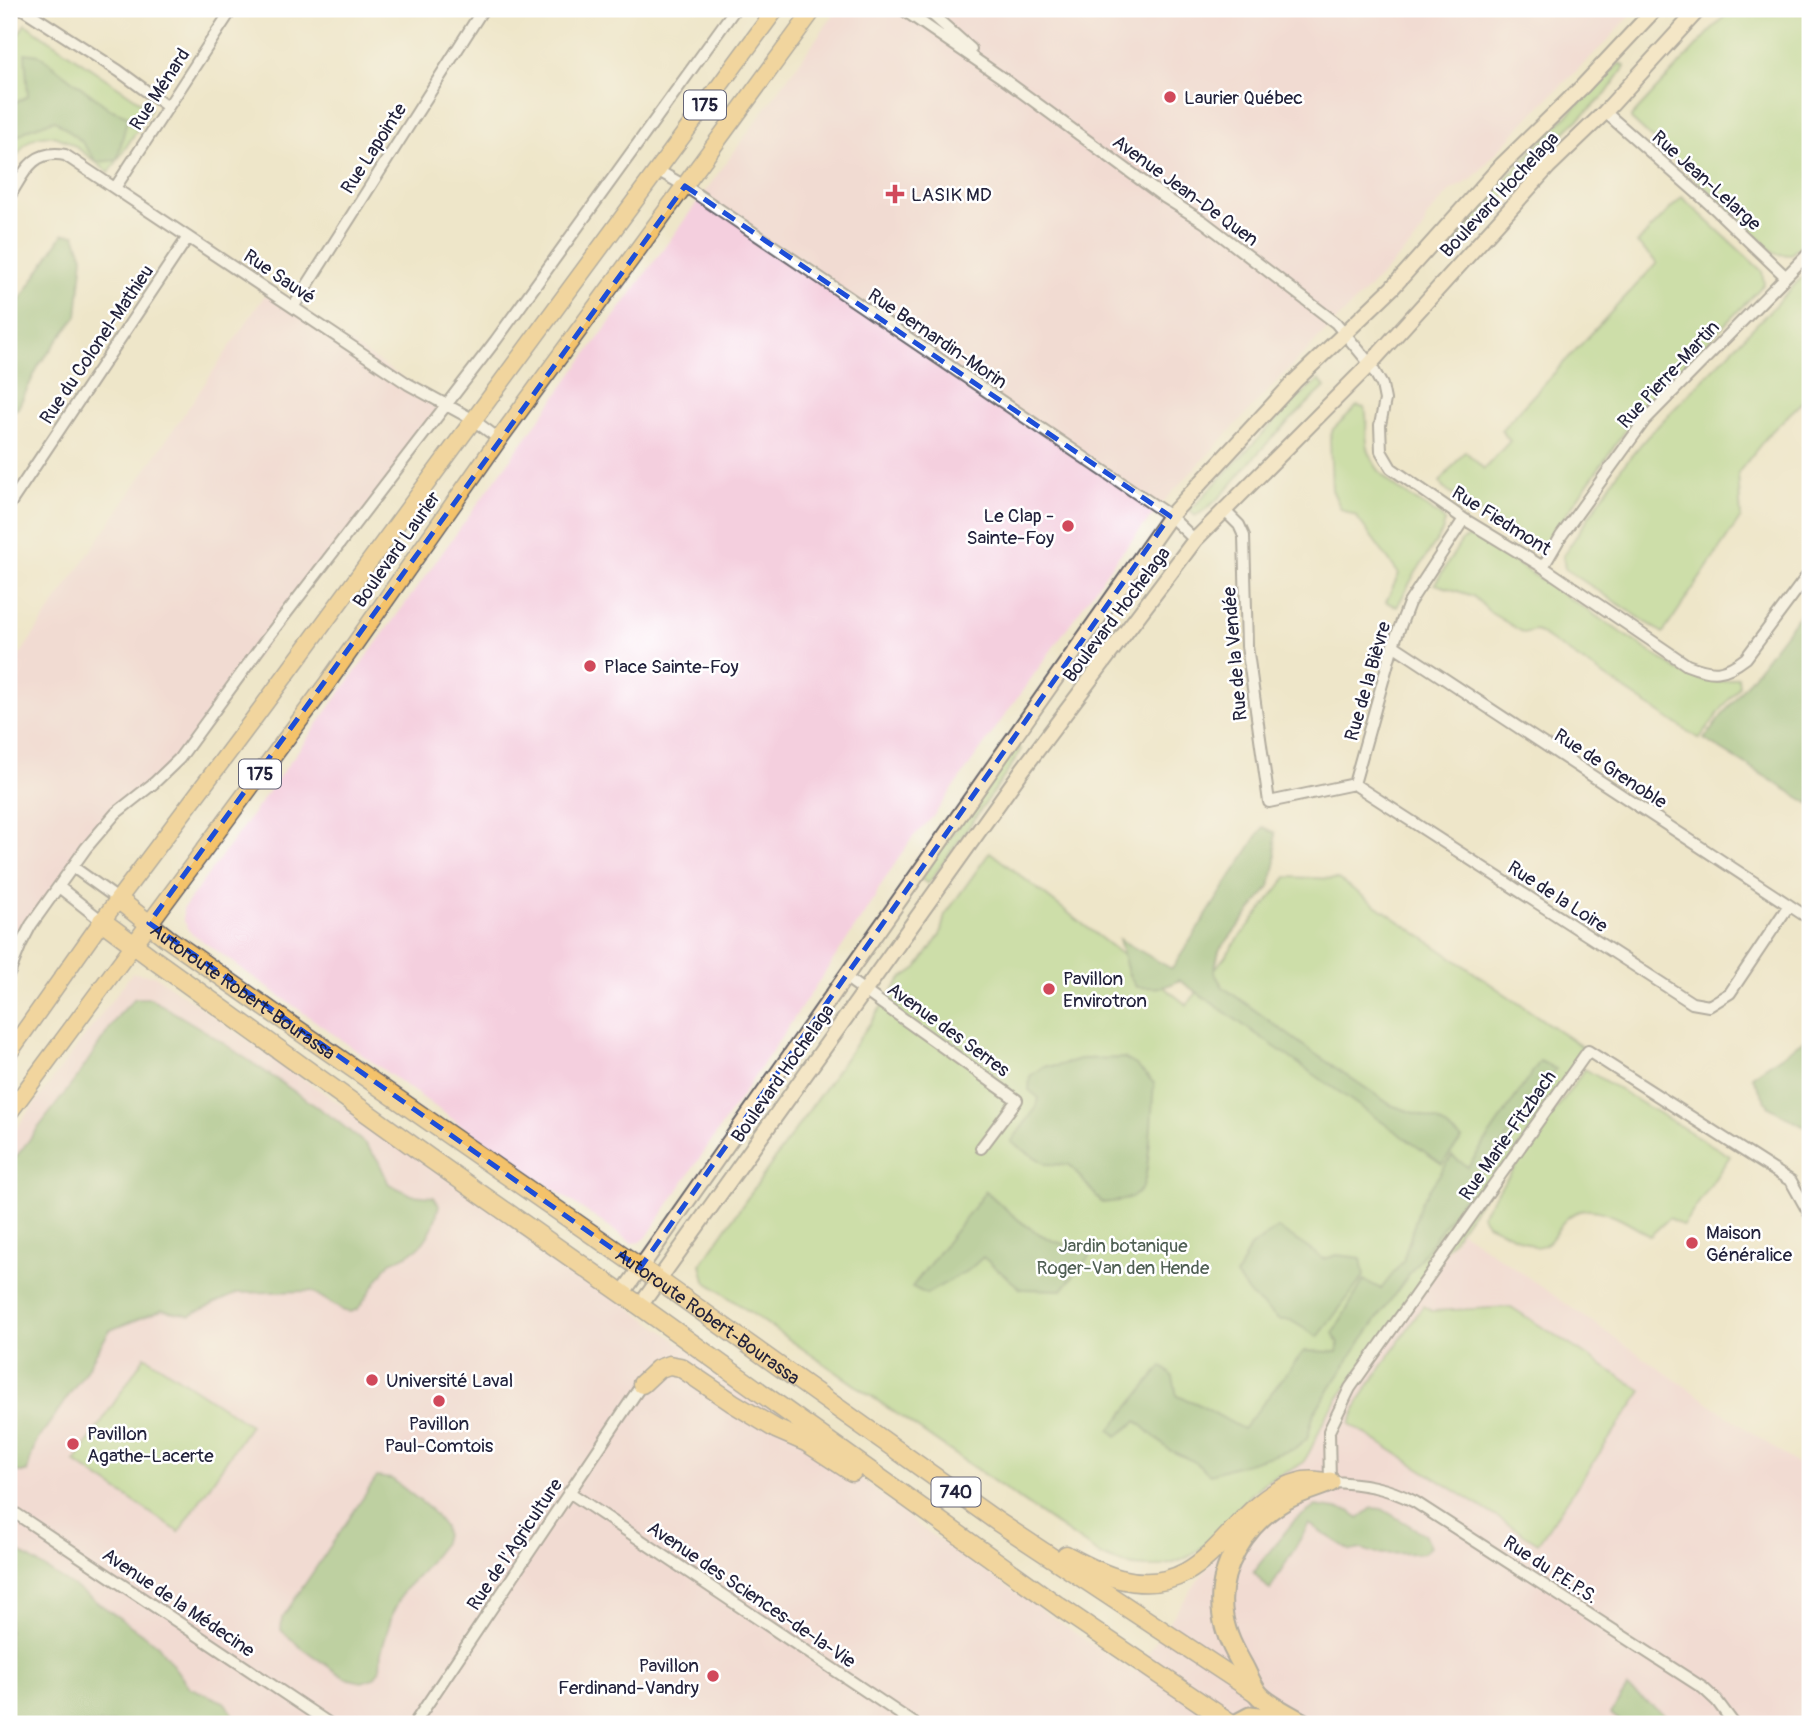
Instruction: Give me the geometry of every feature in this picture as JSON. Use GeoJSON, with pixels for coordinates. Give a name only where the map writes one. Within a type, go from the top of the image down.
{"type":"FeatureCollection","features":[{"type":"Feature","properties":{"kind":"highway","name":"Autoroute Robert-Bourassa"},"geometry":{"type":"LineString","coordinates":[[118,900],[272,1012],[658,1280],[998,1522],[1304,1724]]}},
{"type":"Feature","properties":{"kind":"highway","name":"Autoroute Robert-Bourassa"},"geometry":{"type":"LineString","coordinates":[[102,921],[992,1558],[1232,1724]]}},
{"type":"Feature","properties":{"kind":"highway"},"geometry":{"type":"LineString","coordinates":[[642,1384],[658,1369],[669,1365],[680,1367],[733,1403],[776,1429],[806,1443],[904,1507],[992,1558]]}},
{"type":"Feature","properties":{"kind":"highway"},"geometry":{"type":"LineString","coordinates":[[998,1522],[1097,1571],[1121,1579],[1156,1581],[1171,1578],[1206,1560],[1253,1508],[1283,1488],[1303,1481],[1330,1482]]}},
{"type":"Feature","properties":{"kind":"highway"},"geometry":{"type":"LineString","coordinates":[[1259,1695],[1232,1647],[1226,1630],[1222,1598],[1224,1578],[1236,1549],[1254,1524],[1286,1499],[1330,1482]]}},
{"type":"Feature","properties":{"kind":"highway"},"geometry":{"type":"LineString","coordinates":[[1237,1724],[1250,1717],[1258,1718],[1267,1724]]}},
{"type":"Feature","properties":{"kind":"main road","name":"Boulevard Laurier"},"geometry":{"type":"LineString","coordinates":[[9,1052],[102,921],[776,9]]}},
{"type":"Feature","properties":{"kind":"main road","name":"Boulevard Laurier"},"geometry":{"type":"LineString","coordinates":[[9,1113],[326,685],[499,439],[814,9]]}},
{"type":"Feature","properties":{"kind":"main road","name":"Boulevard Hochelaga"},"geometry":{"type":"LineString","coordinates":[[622,1294],[1170,516],[1295,381],[1392,288],[1502,165],[1583,86],[1655,9]]}},
{"type":"Feature","properties":{"kind":"main road","name":"Boulevard Hochelaga"},"geometry":{"type":"LineString","coordinates":[[640,1306],[1023,769],[1195,540],[1370,364],[1548,167],[1605,112],[1699,9]]}},
{"type":"Feature","properties":{"kind":"street"},"geometry":{"type":"LineString","coordinates":[[23,9],[119,71],[167,107]]}},
{"type":"Feature","properties":{"kind":"street","name":"Rue Ménard"},"geometry":{"type":"LineString","coordinates":[[115,188],[232,9]]}},
{"type":"Feature","properties":{"kind":"street"},"geometry":{"type":"LineString","coordinates":[[9,974],[32,925],[73,867],[116,813],[155,783],[179,759],[496,340],[735,9]]}},
{"type":"Feature","properties":{"kind":"street","name":"Avenue Jean-De Quen"},"geometry":{"type":"LineString","coordinates":[[902,9],[1001,77],[1164,197],[1204,222],[1336,323],[1346,334]]}},
{"type":"Feature","properties":{"kind":"street","name":"Avenue Jean-De Quen"},"geometry":{"type":"LineString","coordinates":[[926,9],[1001,77]]}},
{"type":"Feature","properties":{"kind":"street","name":"Rue Lapointe"},"geometry":{"type":"LineString","coordinates":[[294,306],[479,10]]}},
{"type":"Feature","properties":{"kind":"street","name":"Rue Jean-Lelarge"},"geometry":{"type":"LineString","coordinates":[[1605,112],[1714,208],[1785,276]]}},
{"type":"Feature","properties":{"kind":"street","name":"Rue Sauvé"},"geometry":{"type":"LineString","coordinates":[[9,197],[38,157],[53,153],[65,155],[408,384],[472,419],[499,439]]}},
{"type":"Feature","properties":{"kind":"street","name":"Rue Bernardin-Morin"},"geometry":{"type":"LineString","coordinates":[[657,170],[685,186],[1170,516],[1195,540]]}},
{"type":"Feature","properties":{"kind":"street","name":"Rue du Colonel-Mathieu"},"geometry":{"type":"LineString","coordinates":[[9,505],[188,237]]}},
{"type":"Feature","properties":{"kind":"street","name":"Rue Pierre-Martin"},"geometry":{"type":"LineString","coordinates":[[1543,567],[1561,536],[1645,420],[1810,252]]}},
{"type":"Feature","properties":{"kind":"street","name":"Rue Fiedmont"},"geometry":{"type":"LineString","coordinates":[[1346,334],[1370,364],[1382,385],[1385,400],[1380,425],[1381,451],[1391,468],[1687,665],[1707,673],[1722,672],[1735,667],[1746,658],[1810,572]]}},
{"type":"Feature","properties":{"kind":"street","name":"Rue de la Vendée"},"geometry":{"type":"LineString","coordinates":[[1224,510],[1239,525],[1244,536],[1247,646],[1269,802],[1354,784]]}},
{"type":"Feature","properties":{"kind":"street","name":"Rue de la Bièvre"},"geometry":{"type":"LineString","coordinates":[[1354,784],[1393,645],[1409,603],[1464,519]]}},
{"type":"Feature","properties":{"kind":"street","name":"Rue de Grenoble"},"geometry":{"type":"LineString","coordinates":[[1393,645],[1810,919]]}},
{"type":"Feature","properties":{"kind":"street","name":"Rue de la Loire"},"geometry":{"type":"LineString","coordinates":[[1354,784],[1692,1003],[1709,1006],[1730,993],[1789,905]]}},
{"type":"Feature","properties":{"kind":"street"},"geometry":{"type":"LineString","coordinates":[[73,867],[118,900]]}},
{"type":"Feature","properties":{"kind":"street"},"geometry":{"type":"LineString","coordinates":[[59,887],[102,921]]}},
{"type":"Feature","properties":{"kind":"street","name":"Avenue des Serres"},"geometry":{"type":"LineString","coordinates":[[845,978],[1017,1100],[981,1148]]}},
{"type":"Feature","properties":{"kind":"street","name":"Rue Marie-Fitzbach"},"geometry":{"type":"LineString","coordinates":[[1330,1482],[1329,1431],[1350,1388],[1588,1051],[1791,1181],[1810,1215]]}},
{"type":"Feature","properties":{"kind":"street","name":"Rue de l'Agriculture"},"geometry":{"type":"LineString","coordinates":[[414,1724],[642,1384]]}},
{"type":"Feature","properties":{"kind":"street","name":"Rue du P.E.P.S."},"geometry":{"type":"LineString","coordinates":[[1330,1482],[1362,1483],[1415,1502],[1703,1688],[1717,1701],[1734,1724]]}},
{"type":"Feature","properties":{"kind":"street","name":"Avenue des Sciences-de-la-Vie"},"geometry":{"type":"LineString","coordinates":[[569,1492],[915,1724]]}},
{"type":"Feature","properties":{"kind":"street","name":"Avenue de la Médecine"},"geometry":{"type":"LineString","coordinates":[[9,1510],[330,1724]]}},
{"type":"Feature","properties":{"kind":"highlighted area"},"geometry":{"type":"Polygon","coordinates":[[[685,186],[1170,516],[640,1268],[149,923],[685,186]]]}},
{"type":"Feature","properties":{"kind":"shaded area"},"geometry":{"type":"Polygon","coordinates":[[[838,9],[1636,9],[1471,180],[1451,190],[1426,218],[1423,230],[1414,242],[1166,499],[1114,562],[932,818],[912,838],[875,898],[646,1238],[632,1243],[479,1138],[190,932],[183,919],[183,909],[838,9]]]}},
{"type":"Feature","properties":{"kind":"shaded area"},"geometry":{"type":"Polygon","coordinates":[[[265,295],[294,306],[445,406],[179,759],[116,813],[31,925],[9,974],[9,671],[265,295]]]}},
{"type":"Feature","properties":{"kind":"shaded area","name":"Université Laval"},"geometry":{"type":"Polygon","coordinates":[[[132,973],[154,975],[454,1183],[795,1424],[920,1527],[1134,1673],[1265,1483],[1303,1463],[1326,1416],[1461,1231],[1810,1473],[1810,1724],[9,1724],[9,1138],[132,973]]]}},
{"type":"Feature","properties":{"kind":"green space"},"geometry":{"type":"Polygon","coordinates":[[[1731,9],[1810,9],[1810,237],[1790,255],[1776,254],[1631,119],[1731,9]]]}},
{"type":"Feature","properties":{"kind":"green space"},"geometry":{"type":"Polygon","coordinates":[[[25,24],[151,109],[109,173],[71,143],[48,135],[27,143],[9,172],[9,50],[25,24]]]}},
{"type":"Feature","properties":{"kind":"green space"},"geometry":{"type":"Polygon","coordinates":[[[25,53],[39,55],[110,109],[128,116],[117,160],[97,162],[81,141],[55,120],[29,129],[9,142],[9,106],[28,96],[25,53]]]}},
{"type":"Feature","properties":{"kind":"green space"},"geometry":{"type":"Polygon","coordinates":[[[1620,63],[1625,67],[1606,94],[1568,129],[1459,245],[1454,241],[1512,171],[1620,63]]]}},
{"type":"Feature","properties":{"kind":"green space"},"geometry":{"type":"Polygon","coordinates":[[[1682,197],[1762,271],[1764,284],[1633,420],[1545,544],[1535,549],[1443,488],[1440,482],[1465,451],[1484,469],[1510,441],[1501,430],[1657,263],[1637,243],[1682,197]]]}},
{"type":"Feature","properties":{"kind":"green space"},"geometry":{"type":"Polygon","coordinates":[[[63,234],[75,235],[83,257],[77,316],[39,365],[18,408],[9,414],[9,303],[18,303],[63,234]]]}},
{"type":"Feature","properties":{"kind":"green space"},"geometry":{"type":"Polygon","coordinates":[[[1810,269],[1810,394],[1769,434],[1738,473],[1741,517],[1663,633],[1565,569],[1563,556],[1622,467],[1646,438],[1810,269]]]}},
{"type":"Feature","properties":{"kind":"green space"},"geometry":{"type":"Polygon","coordinates":[[[1319,380],[1325,387],[1269,441],[1220,497],[1195,516],[1190,510],[1294,401],[1319,380]]]}},
{"type":"Feature","properties":{"kind":"green space"},"geometry":{"type":"Polygon","coordinates":[[[1357,406],[1365,408],[1367,442],[1376,467],[1394,486],[1445,521],[1442,532],[1397,607],[1386,602],[1399,574],[1356,516],[1341,509],[1332,490],[1330,439],[1333,429],[1357,406]]]}},
{"type":"Feature","properties":{"kind":"green space"},"geometry":{"type":"Polygon","coordinates":[[[1469,537],[1478,538],[1681,672],[1709,681],[1738,677],[1739,686],[1699,739],[1535,630],[1524,633],[1491,613],[1473,596],[1435,584],[1462,540],[1469,537]]]}},
{"type":"Feature","properties":{"kind":"green space"},"geometry":{"type":"Polygon","coordinates":[[[1810,601],[1810,804],[1704,739],[1810,601]]]}},
{"type":"Feature","properties":{"kind":"green space"},"geometry":{"type":"Polygon","coordinates":[[[1015,745],[1021,749],[1009,770],[928,884],[921,879],[1015,745]]]}},
{"type":"Feature","properties":{"kind":"green space"},"geometry":{"type":"Polygon","coordinates":[[[1263,827],[1275,833],[1276,861],[1270,886],[1219,951],[1214,972],[1223,987],[1391,1105],[1438,1121],[1462,1139],[1442,1164],[1179,980],[1153,988],[1136,987],[1128,973],[1119,939],[1172,969],[1263,827]]]}},
{"type":"Feature","properties":{"kind":"green space","name":"Jardin botanique Roger-Van den Hende"},"geometry":{"type":"Polygon","coordinates":[[[990,852],[1187,1005],[1287,877],[1338,879],[1588,1051],[1326,1416],[1305,1459],[1298,1466],[1268,1480],[1257,1489],[1204,1546],[1177,1562],[1162,1566],[1131,1566],[1100,1555],[705,1281],[701,1264],[901,979],[917,968],[940,935],[945,915],[990,852]]]}},
{"type":"Feature","properties":{"kind":"green space"},"geometry":{"type":"Polygon","coordinates":[[[135,998],[150,998],[210,1034],[336,1120],[365,1144],[378,1160],[389,1184],[412,1195],[434,1197],[439,1205],[433,1226],[424,1242],[409,1254],[390,1262],[358,1309],[351,1312],[344,1311],[311,1291],[238,1293],[190,1315],[162,1310],[110,1330],[83,1375],[35,1444],[27,1472],[9,1472],[9,1166],[78,1076],[118,1016],[135,998]]]}},
{"type":"Feature","properties":{"kind":"green space"},"geometry":{"type":"Polygon","coordinates":[[[1810,1036],[1810,1130],[1769,1107],[1752,1076],[1810,1036]]]}},
{"type":"Feature","properties":{"kind":"green space"},"geometry":{"type":"Polygon","coordinates":[[[1124,1058],[1136,1065],[1154,1083],[1147,1169],[1142,1188],[1134,1196],[1102,1203],[1070,1165],[1046,1164],[1011,1142],[1036,1108],[1039,1098],[1029,1090],[1030,1076],[1044,1066],[1057,1066],[1079,1059],[1124,1058]]]}},
{"type":"Feature","properties":{"kind":"green space"},"geometry":{"type":"Polygon","coordinates":[[[1540,1061],[1556,1069],[1362,1340],[1314,1413],[1307,1439],[1295,1449],[1210,1474],[1193,1461],[1169,1450],[1137,1421],[1117,1436],[1110,1430],[1162,1366],[1173,1377],[1177,1396],[1196,1403],[1243,1429],[1304,1351],[1337,1352],[1339,1343],[1333,1333],[1364,1280],[1381,1289],[1403,1261],[1421,1202],[1452,1156],[1468,1167],[1540,1061]]]}},
{"type":"Feature","properties":{"kind":"green space"},"geometry":{"type":"Polygon","coordinates":[[[1585,1069],[1730,1156],[1683,1226],[1669,1218],[1650,1236],[1614,1216],[1589,1210],[1566,1218],[1549,1242],[1536,1247],[1487,1224],[1481,1215],[1585,1069]]]}},
{"type":"Feature","properties":{"kind":"green space"},"geometry":{"type":"Polygon","coordinates":[[[986,1191],[1037,1233],[1062,1244],[1082,1247],[1092,1253],[1062,1290],[1021,1289],[983,1257],[970,1269],[926,1294],[912,1287],[986,1191]]]}},
{"type":"Feature","properties":{"kind":"green space"},"geometry":{"type":"Polygon","coordinates":[[[1278,1228],[1324,1259],[1337,1255],[1361,1258],[1364,1276],[1318,1337],[1290,1320],[1279,1320],[1250,1295],[1236,1276],[1250,1247],[1278,1228]]]}},
{"type":"Feature","properties":{"kind":"green space"},"geometry":{"type":"Polygon","coordinates":[[[1423,1306],[1432,1311],[1511,1307],[1642,1391],[1538,1543],[1350,1424],[1360,1399],[1423,1306]]]}},
{"type":"Feature","properties":{"kind":"green space"},"geometry":{"type":"Polygon","coordinates":[[[145,1356],[250,1425],[179,1532],[75,1462],[145,1356]]]}},
{"type":"Feature","properties":{"kind":"green space"},"geometry":{"type":"Polygon","coordinates":[[[377,1477],[392,1479],[430,1509],[444,1527],[445,1535],[442,1545],[404,1590],[393,1612],[381,1653],[380,1670],[374,1678],[362,1682],[345,1678],[281,1630],[282,1618],[377,1477]]]}},
{"type":"Feature","properties":{"kind":"green space"},"geometry":{"type":"Polygon","coordinates":[[[1316,1506],[1350,1511],[1358,1519],[1372,1508],[1382,1509],[1424,1534],[1430,1547],[1423,1553],[1377,1554],[1362,1549],[1351,1551],[1309,1524],[1270,1590],[1253,1572],[1294,1521],[1316,1506]]]}},
{"type":"Feature","properties":{"kind":"green space"},"geometry":{"type":"Polygon","coordinates":[[[9,1545],[158,1645],[189,1687],[224,1702],[232,1712],[231,1724],[9,1724],[9,1545]]]}},
{"type":"Feature","properties":{"kind":"green space"},"geometry":{"type":"Polygon","coordinates":[[[1627,1688],[1672,1720],[1669,1724],[1624,1724],[1611,1714],[1627,1688]]]}},
{"type":"Feature","properties":{"kind":"place","name":"Laurier Québec"},"geometry":{"type":"Point","coordinates":[1170,97]}},
{"type":"Feature","properties":{"kind":"place","name":"LASIK MD"},"geometry":{"type":"Point","coordinates":[895,194]}},
{"type":"Feature","properties":{"kind":"place","name":"Le Clap - Sainte-Foy"},"geometry":{"type":"Point","coordinates":[1068,526]}},
{"type":"Feature","properties":{"kind":"place","name":"Place Sainte-Foy"},"geometry":{"type":"Point","coordinates":[590,666]}},
{"type":"Feature","properties":{"kind":"place","name":"Pavillon Envirotron"},"geometry":{"type":"Point","coordinates":[1049,989]}},
{"type":"Feature","properties":{"kind":"place","name":"Maison Généralice"},"geometry":{"type":"Point","coordinates":[1692,1243]}},
{"type":"Feature","properties":{"kind":"place","name":"Université Laval"},"geometry":{"type":"Point","coordinates":[372,1380]}},
{"type":"Feature","properties":{"kind":"place","name":"Pavillon Paul-Comtois"},"geometry":{"type":"Point","coordinates":[439,1401]}},
{"type":"Feature","properties":{"kind":"place","name":"Pavillon Agathe-Lacerte"},"geometry":{"type":"Point","coordinates":[73,1444]}},
{"type":"Feature","properties":{"kind":"place","name":"Pavillon Ferdinand-Vandry"},"geometry":{"type":"Point","coordinates":[713,1676]}}]}
